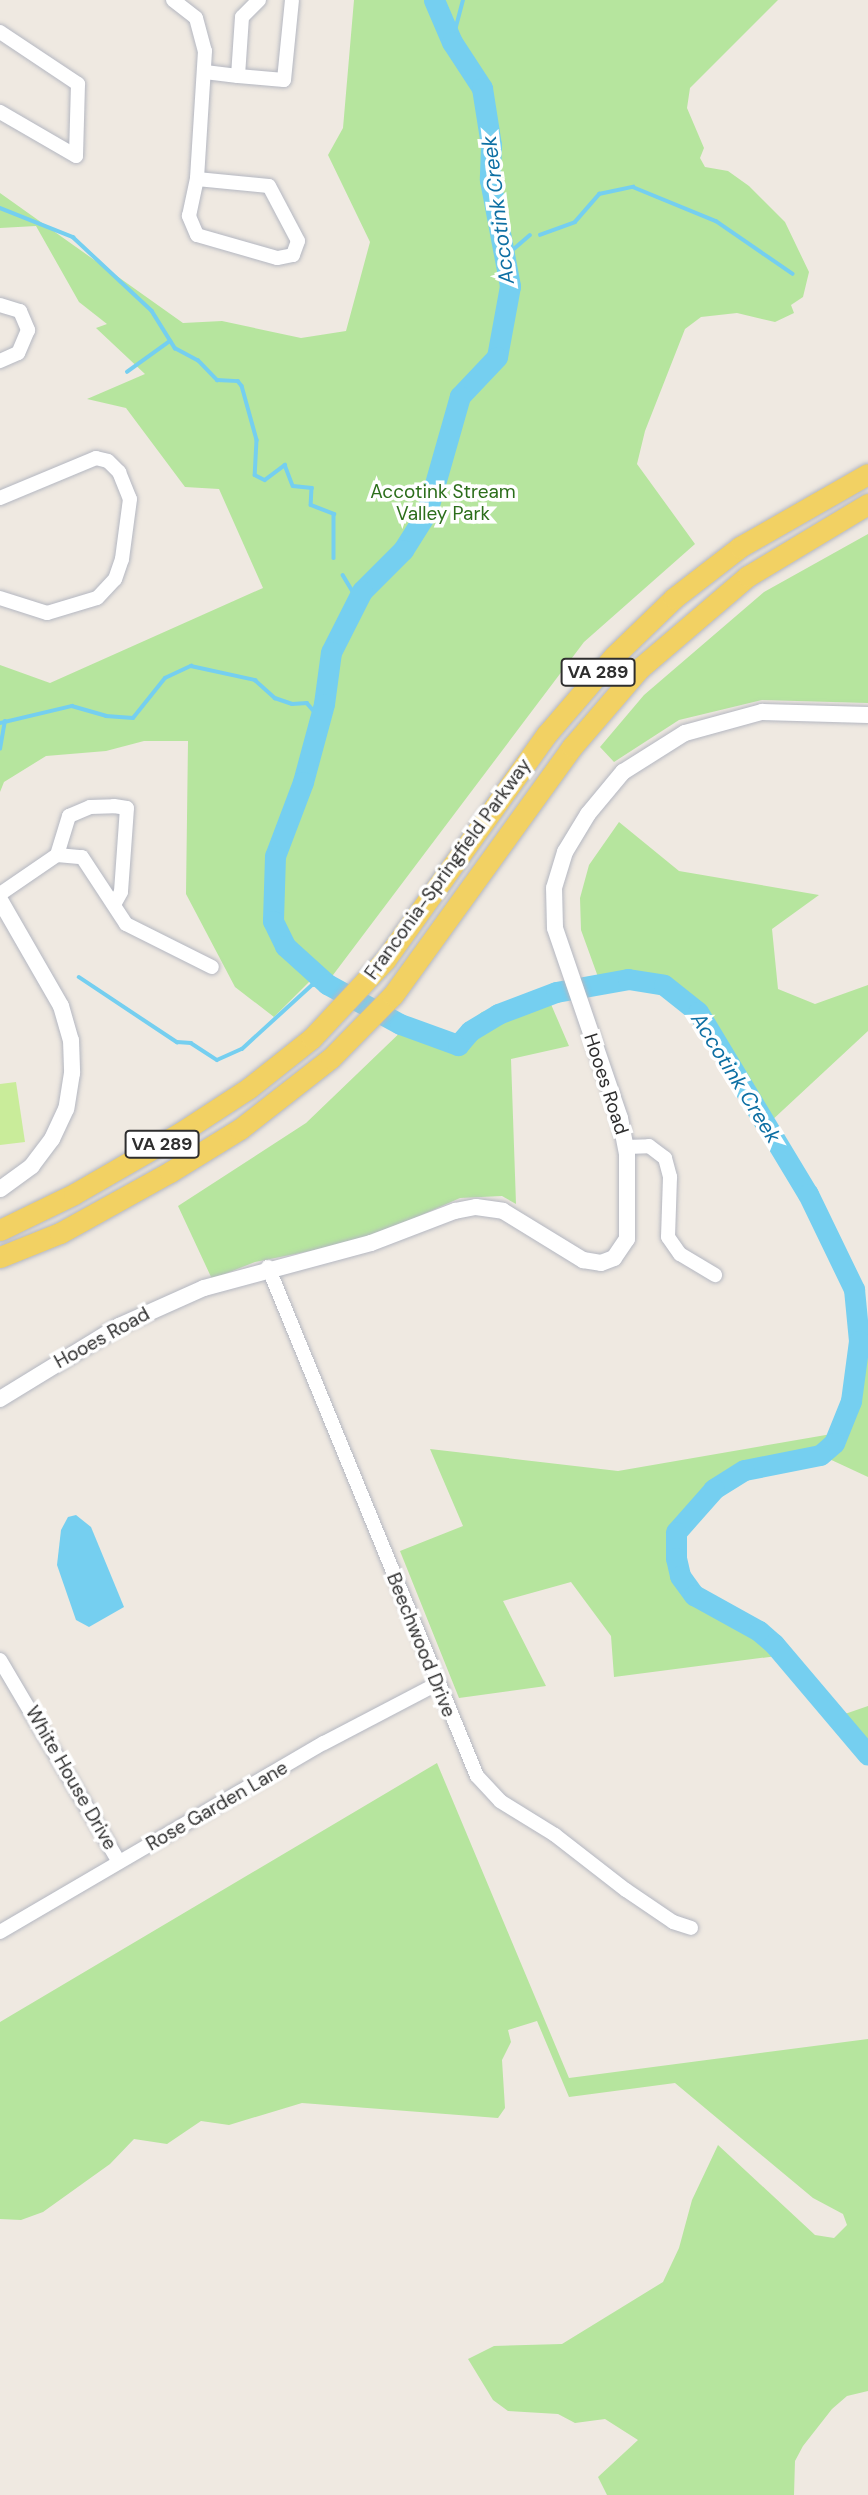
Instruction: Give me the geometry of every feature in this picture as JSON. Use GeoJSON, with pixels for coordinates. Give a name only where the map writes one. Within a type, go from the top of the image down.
{"type":"FeatureCollection","features":[{"type":"Feature","properties":{"kind":"main road","name":"Franconia-Springfield Parkway"},"geometry":{"type":"LineString","coordinates":[[0,1230],[74,1194],[180,1133],[312,1038],[360,990],[397,943],[546,735],[629,640],[740,547],[868,474]]}},
{"type":"Feature","properties":{"kind":"main road","name":"Franconia-Springfield Parkway"},"geometry":{"type":"LineString","coordinates":[[0,1257],[60,1233],[205,1151],[331,1058],[381,1009],[420,960],[572,747],[639,669],[748,576],[868,504]]}},
{"type":"Feature","properties":{"kind":"main road"},"geometry":{"type":"LineString","coordinates":[[0,1269],[60,1233]]}},
{"type":"Feature","properties":{"kind":"street"},"geometry":{"type":"LineString","coordinates":[[173,0],[196,18],[203,35],[205,72],[197,179],[189,216],[197,235],[276,258],[293,255],[298,241],[269,186],[197,179]]}},
{"type":"Feature","properties":{"kind":"street"},"geometry":{"type":"LineString","coordinates":[[238,76],[242,17],[259,0]]}},
{"type":"Feature","properties":{"kind":"street"},"geometry":{"type":"LineString","coordinates":[[205,72],[284,80],[292,0]]}},
{"type":"Feature","properties":{"kind":"street"},"geometry":{"type":"LineString","coordinates":[[0,32],[78,84],[76,156],[0,112]]}},
{"type":"Feature","properties":{"kind":"street"},"geometry":{"type":"LineString","coordinates":[[0,305],[20,311],[28,330],[18,353],[0,361]]}},
{"type":"Feature","properties":{"kind":"street"},"geometry":{"type":"LineString","coordinates":[[0,498],[96,458],[108,461],[119,472],[130,499],[122,559],[115,579],[97,598],[47,613],[0,598]]}},
{"type":"Feature","properties":{"kind":"street","name":"Hooes Road"},"geometry":{"type":"LineString","coordinates":[[0,1399],[140,1316],[204,1287],[268,1267],[371,1243],[476,1207],[513,1215],[583,1260],[608,1262],[621,1252],[626,1239],[626,1147],[591,1035],[563,958],[553,914],[561,863],[588,814],[635,762],[685,733],[738,716],[782,710],[868,715]]}},
{"type":"Feature","properties":{"kind":"street"},"geometry":{"type":"LineString","coordinates":[[0,894],[57,855],[69,816],[90,807],[127,808],[121,892],[115,903]]}},
{"type":"Feature","properties":{"kind":"street"},"geometry":{"type":"LineString","coordinates":[[57,855],[82,857],[115,903],[126,924],[212,968]]}},
{"type":"Feature","properties":{"kind":"street"},"geometry":{"type":"LineString","coordinates":[[0,900],[61,1006],[71,1040],[72,1073],[66,1109],[52,1139],[32,1166],[0,1189]]}},
{"type":"Feature","properties":{"kind":"street"},"geometry":{"type":"LineString","coordinates":[[626,1147],[655,1148],[665,1158],[670,1177],[668,1237],[680,1254],[715,1275]]}},
{"type":"Feature","properties":{"kind":"street","name":"Beechwood Drive"},"geometry":{"type":"LineString","coordinates":[[268,1267],[472,1768],[493,1795],[673,1922],[691,1928]]}},
{"type":"Feature","properties":{"kind":"street","name":"White House Drive"},"geometry":{"type":"LineString","coordinates":[[0,1660],[119,1862]]}},
{"type":"Feature","properties":{"kind":"street","name":"Rose Garden Lane"},"geometry":{"type":"LineString","coordinates":[[0,1932],[119,1862],[437,1684]]}},
{"type":"Feature","properties":{"kind":"green space","name":"Accotink Stream Valley Park"},"geometry":{"type":"Polygon","coordinates":[[[354,0],[778,0],[690,88],[687,108],[704,148],[700,158],[705,167],[728,171],[749,186],[785,222],[809,272],[803,297],[791,305],[794,313],[775,322],[737,313],[701,317],[685,329],[645,431],[637,464],[695,544],[584,642],[330,979],[318,973],[274,1017],[235,987],[186,894],[188,741],[144,741],[106,751],[46,756],[4,782],[0,792],[0,665],[50,683],[263,588],[219,489],[185,487],[126,408],[87,399],[145,374],[96,328],[107,324],[79,302],[36,226],[0,228],[0,193],[183,323],[222,321],[301,338],[346,331],[370,242],[328,155],[343,128],[354,0]]]}},
{"type":"Feature","properties":{"kind":"green space"},"geometry":{"type":"Polygon","coordinates":[[[868,534],[868,703],[762,700],[679,720],[614,762],[600,747],[644,695],[764,592],[868,534]]]}},
{"type":"Feature","properties":{"kind":"green space"},"geometry":{"type":"Polygon","coordinates":[[[619,822],[679,871],[819,895],[772,929],[778,989],[815,1004],[868,985],[868,1031],[769,1123],[726,1042],[699,1002],[667,979],[602,988],[581,930],[580,898],[589,865],[619,822]]]}},
{"type":"Feature","properties":{"kind":"green space"},"geometry":{"type":"Polygon","coordinates":[[[547,995],[569,1046],[511,1059],[516,1204],[502,1196],[460,1198],[365,1240],[255,1262],[212,1279],[178,1206],[306,1123],[408,1025],[440,1047],[482,1012],[547,995]]]}},
{"type":"Feature","properties":{"kind":"green space"},"geometry":{"type":"Polygon","coordinates":[[[16,1082],[25,1142],[0,1145],[0,1084],[16,1082]]]}},
{"type":"Feature","properties":{"kind":"green space"},"geometry":{"type":"Polygon","coordinates":[[[868,1326],[868,1477],[825,1457],[729,1478],[678,1541],[687,1584],[774,1631],[792,1654],[614,1677],[611,1636],[571,1582],[503,1601],[546,1686],[459,1698],[400,1551],[463,1526],[430,1449],[618,1471],[849,1431],[868,1326]]]}},
{"type":"Feature","properties":{"kind":"green space"},"geometry":{"type":"Polygon","coordinates":[[[868,1706],[868,1745],[842,1715],[868,1706]]]}},
{"type":"Feature","properties":{"kind":"green space"},"geometry":{"type":"Polygon","coordinates":[[[437,1763],[569,2078],[868,2039],[868,2391],[847,2396],[832,2409],[803,2446],[795,2461],[794,2495],[607,2495],[598,2477],[638,2440],[605,2419],[575,2423],[558,2414],[508,2411],[493,2400],[468,2359],[494,2346],[562,2344],[663,2282],[679,2248],[692,2200],[718,2145],[815,2235],[834,2238],[847,2225],[843,2214],[813,2198],[675,2083],[569,2097],[537,2021],[508,2030],[511,2042],[502,2060],[505,2108],[498,2118],[302,2103],[229,2125],[201,2121],[167,2144],[134,2139],[110,2164],[43,2212],[21,2220],[0,2219],[0,2022],[437,1763]]]}},
{"type":"Feature","properties":{"kind":"water"},"geometry":{"type":"Polygon","coordinates":[[[76,1515],[91,1527],[124,1607],[89,1627],[76,1620],[57,1565],[61,1530],[68,1517],[76,1515]]]}},
{"type":"Feature","properties":{"kind":"waterway","name":"Accotink Creek"},"geometry":{"type":"LineString","coordinates":[[434,0],[452,42],[482,88],[491,145],[490,180],[510,286],[497,357],[460,396],[427,512],[403,550],[362,591],[331,652],[324,704],[303,782],[275,856],[273,921],[285,946],[327,984],[400,1024],[458,1045],[470,1031],[498,1014],[556,992],[628,979],[664,985],[698,1012],[808,1194],[854,1289],[859,1341],[851,1401],[834,1443],[820,1455],[744,1470],[714,1489],[676,1532],[676,1558],[680,1576],[694,1595],[759,1631],[774,1644],[868,1755]]}},
{"type":"Feature","properties":{"kind":"waterway"},"geometry":{"type":"LineString","coordinates":[[452,42],[463,0]]}},
{"type":"Feature","properties":{"kind":"waterway"},"geometry":{"type":"LineString","coordinates":[[540,235],[575,222],[599,194],[633,187],[716,221],[793,274]]}},
{"type":"Feature","properties":{"kind":"waterway"},"geometry":{"type":"LineString","coordinates":[[0,208],[73,237],[152,311],[175,348],[198,360],[217,380],[238,381],[242,386],[257,440],[255,475],[265,480],[285,465],[293,486],[312,488],[311,505],[334,514],[334,558]]}},
{"type":"Feature","properties":{"kind":"waterway"},"geometry":{"type":"LineString","coordinates":[[507,255],[530,235]]}},
{"type":"Feature","properties":{"kind":"waterway"},"geometry":{"type":"LineString","coordinates":[[127,372],[170,341]]}},
{"type":"Feature","properties":{"kind":"waterway"},"geometry":{"type":"LineString","coordinates":[[343,575],[357,598]]}},
{"type":"Feature","properties":{"kind":"waterway"},"geometry":{"type":"LineString","coordinates":[[0,723],[72,706],[106,716],[133,718],[165,678],[191,666],[255,680],[275,698],[292,704],[307,703],[319,717]]}},
{"type":"Feature","properties":{"kind":"waterway"},"geometry":{"type":"LineString","coordinates":[[0,749],[5,721]]}},
{"type":"Feature","properties":{"kind":"waterway"},"geometry":{"type":"LineString","coordinates":[[79,977],[177,1042],[191,1043],[217,1060],[242,1049],[312,985],[327,984]]}}]}
